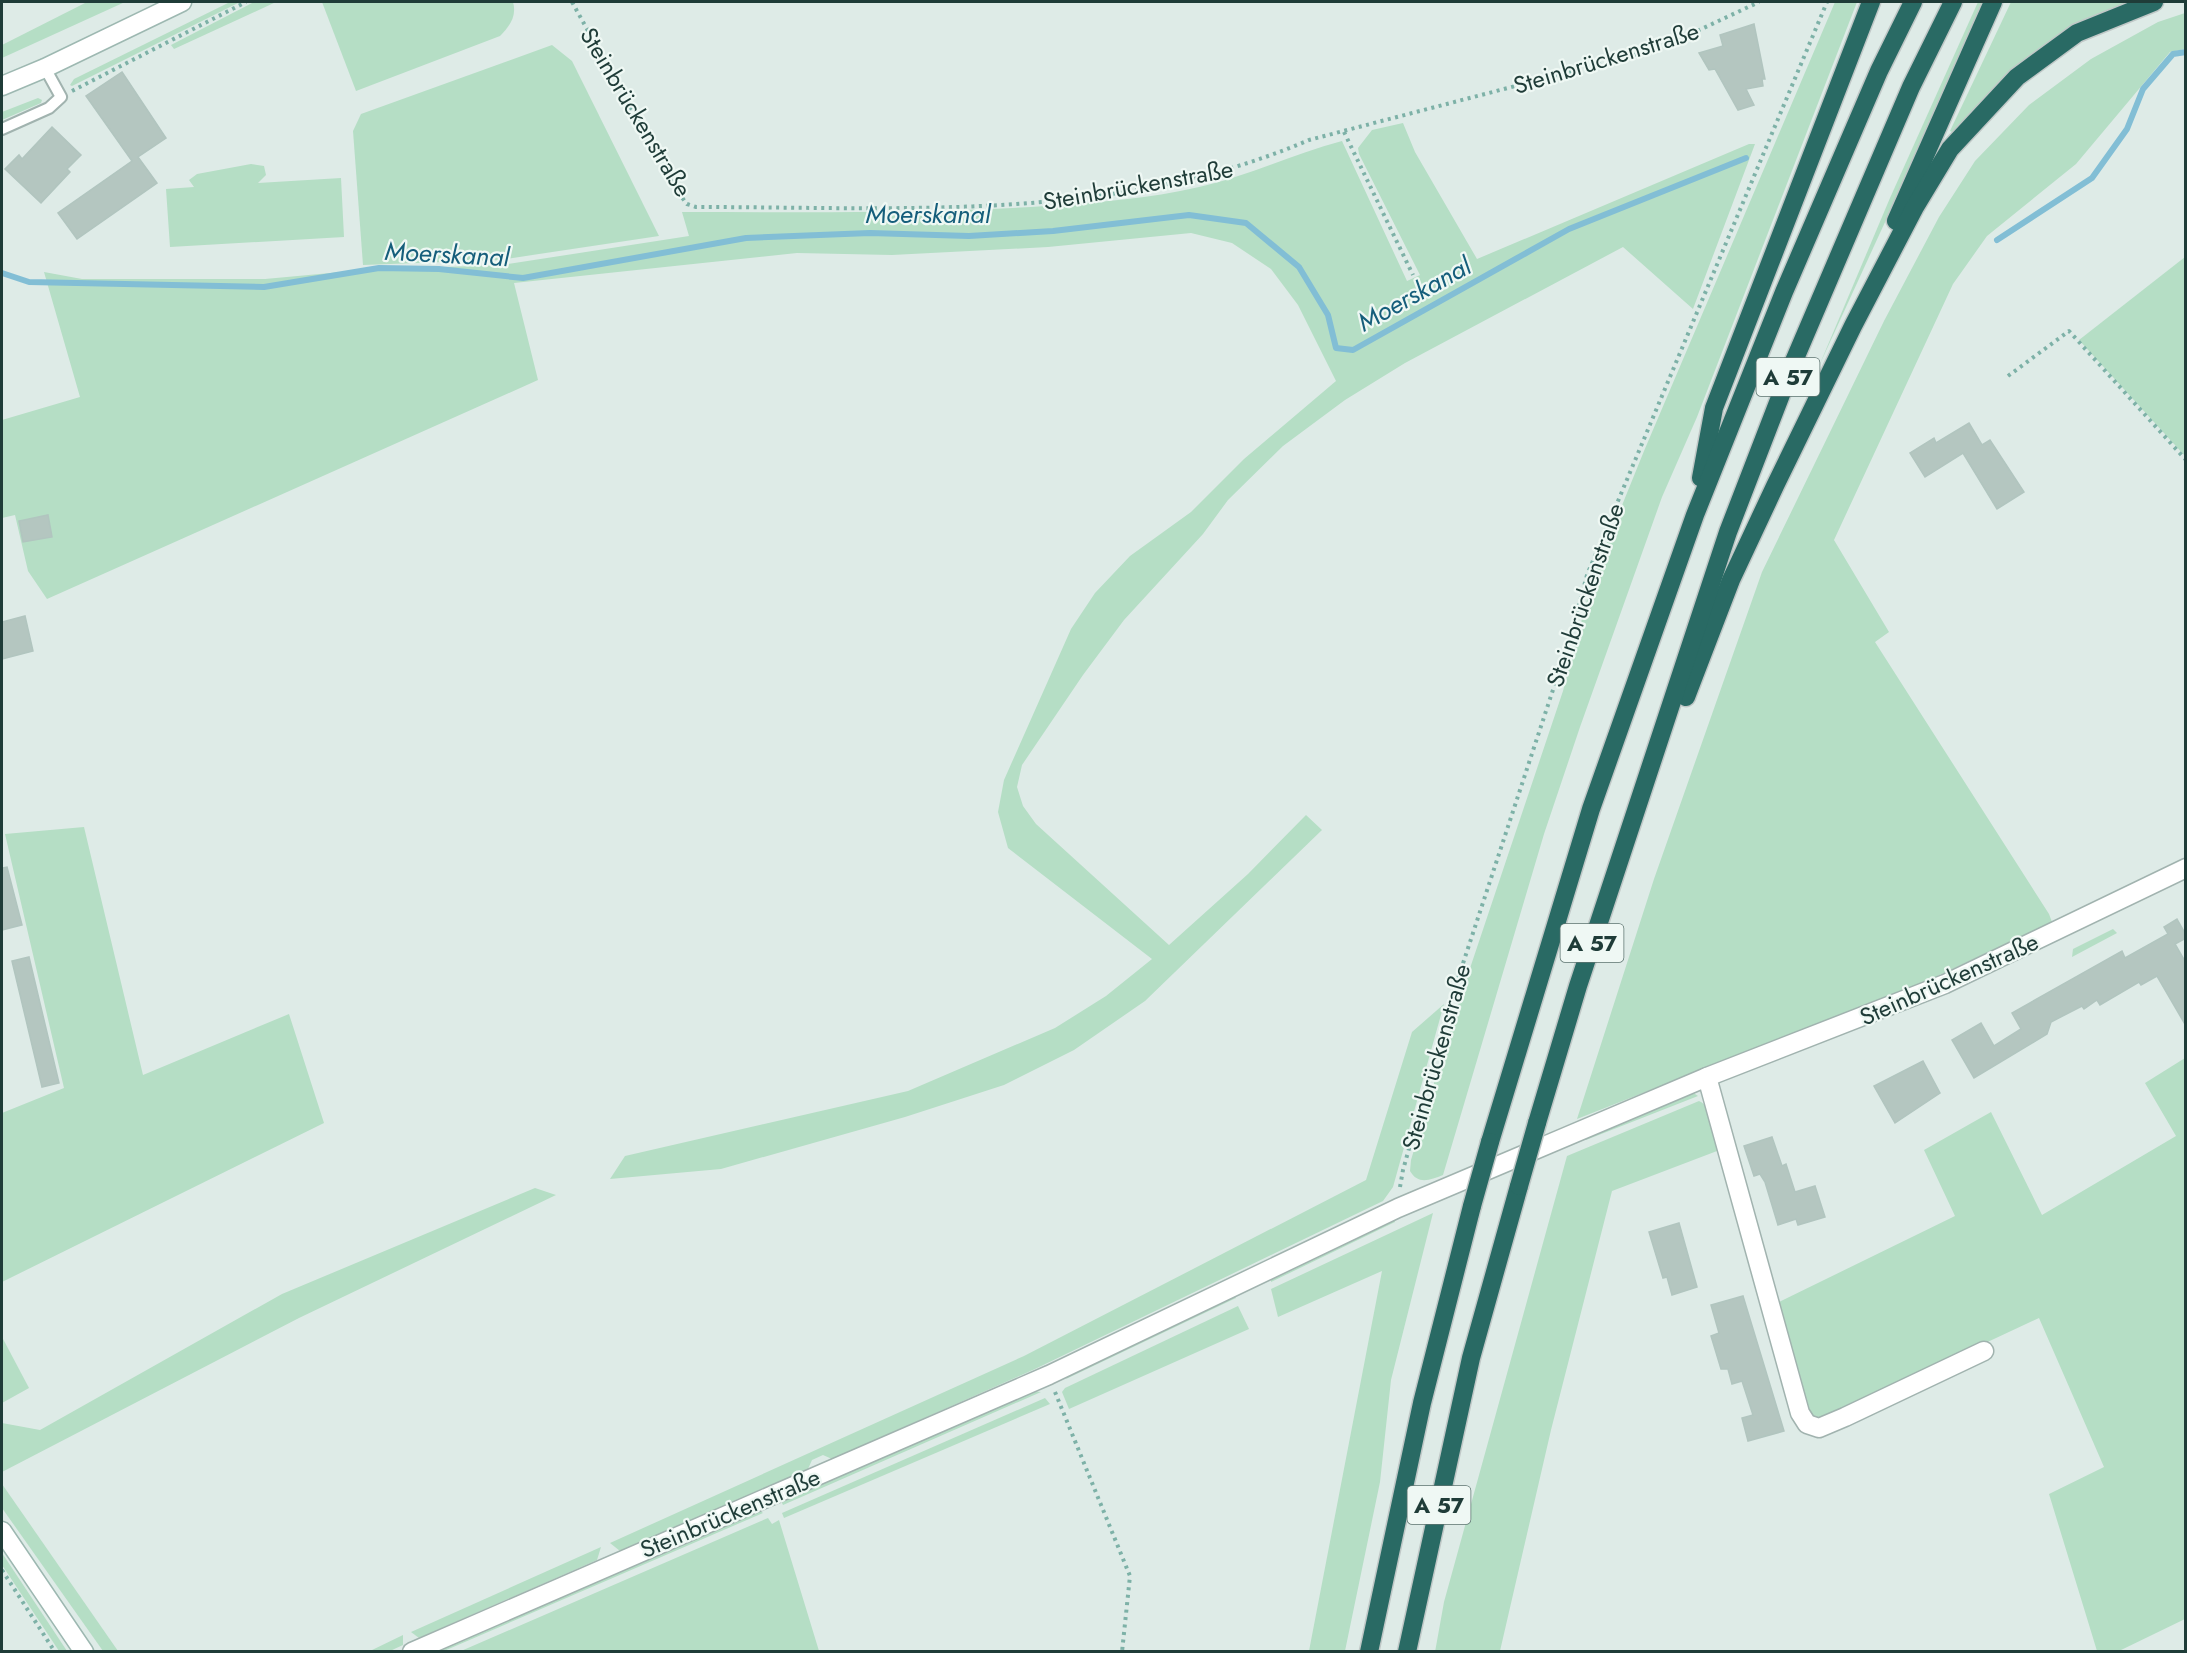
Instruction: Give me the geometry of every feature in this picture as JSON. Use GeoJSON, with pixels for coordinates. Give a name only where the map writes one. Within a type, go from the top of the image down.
{"type":"FeatureCollection","features":[{"type":"Feature","properties":{"kind":"highway","name":"A 57"},"geometry":{"type":"LineString","coordinates":[[1369,1652],[1422,1403],[1472,1206],[1591,809],[1695,515],[1785,292],[1879,71],[1913,2]]}},
{"type":"Feature","properties":{"kind":"highway","name":"A 57"},"geometry":{"type":"LineString","coordinates":[[1407,1652],[1471,1358],[1537,1123],[1578,986],[1728,532],[1794,361],[1911,87],[1953,2]]}},
{"type":"Feature","properties":{"kind":"highway"},"geometry":{"type":"LineString","coordinates":[[1853,326],[1943,112],[1993,2]]}},
{"type":"Feature","properties":{"kind":"highway"},"geometry":{"type":"LineString","coordinates":[[1652,765],[1678,716],[1736,570],[1853,326],[1915,207],[1958,141],[2017,77],[2077,33],[2154,2]]}},
{"type":"Feature","properties":{"kind":"highway"},"geometry":{"type":"LineString","coordinates":[[1695,515],[1713,408],[1871,5]]}},
{"type":"Feature","properties":{"kind":"street"},"geometry":{"type":"LineString","coordinates":[[2,86],[45,68],[182,2]]}},
{"type":"Feature","properties":{"kind":"street","name":"Steinbrückenstraße"},"geometry":{"type":"LineString","coordinates":[[412,1652],[1049,1375],[1398,1208],[1707,1077],[1945,984],[2186,868]]}},
{"type":"Feature","properties":{"kind":"street"},"geometry":{"type":"LineString","coordinates":[[1707,1077],[1800,1413],[1806,1424],[1819,1428],[1984,1351]]}},
{"type":"Feature","properties":{"kind":"street"},"geometry":{"type":"LineString","coordinates":[[2,1531],[84,1652]]}},
{"type":"Feature","properties":{"kind":"lane"},"geometry":{"type":"LineString","coordinates":[[2,129],[49,108],[61,97],[45,68]]}},
{"type":"Feature","properties":{"kind":"path"},"geometry":{"type":"LineString","coordinates":[[61,97],[246,2]]}},
{"type":"Feature","properties":{"kind":"path","name":"Steinbrückenstraße"},"geometry":{"type":"LineString","coordinates":[[572,2],[676,191],[687,204],[696,207],[970,207],[1098,196],[1224,172],[1266,159],[1309,141],[1634,55],[1680,39],[1759,2]]}},
{"type":"Feature","properties":{"kind":"path","name":"Steinbrückenstraße"},"geometry":{"type":"LineString","coordinates":[[1398,1208],[1403,1170],[1449,1006],[1571,635],[1587,575],[1827,2]]}},
{"type":"Feature","properties":{"kind":"path"},"geometry":{"type":"LineString","coordinates":[[1344,132],[1413,275]]}},
{"type":"Feature","properties":{"kind":"path"},"geometry":{"type":"LineString","coordinates":[[2008,376],[2069,331],[2186,460]]}},
{"type":"Feature","properties":{"kind":"path"},"geometry":{"type":"LineString","coordinates":[[1049,1375],[1130,1576],[1122,1652]]}},
{"type":"Feature","properties":{"kind":"path"},"geometry":{"type":"LineString","coordinates":[[2,1570],[55,1652]]}},
{"type":"Feature","properties":{"kind":"green space"},"geometry":{"type":"Polygon","coordinates":[[[87,2],[125,2],[2,58],[2,45],[87,2]]]}},
{"type":"Feature","properties":{"kind":"green space"},"geometry":{"type":"Polygon","coordinates":[[[230,2],[240,2],[70,85],[74,79],[230,2]]]}},
{"type":"Feature","properties":{"kind":"green space"},"geometry":{"type":"Polygon","coordinates":[[[254,2],[276,2],[174,49],[171,45],[254,2]]]}},
{"type":"Feature","properties":{"kind":"green space"},"geometry":{"type":"Polygon","coordinates":[[[322,2],[513,2],[514,12],[510,25],[500,36],[356,91],[322,2]]]}},
{"type":"Feature","properties":{"kind":"green space"},"geometry":{"type":"Polygon","coordinates":[[[1835,2],[1857,2],[1697,417],[1662,497],[1580,727],[1544,834],[1443,1175],[1421,1180],[1410,1171],[1411,1160],[1456,1010],[1563,691],[1593,577],[1644,451],[1835,2]]]}},
{"type":"Feature","properties":{"kind":"green space"},"geometry":{"type":"Polygon","coordinates":[[[1978,2],[1986,2],[1819,366],[1890,198],[1978,2]]]}},
{"type":"Feature","properties":{"kind":"green space"},"geometry":{"type":"Polygon","coordinates":[[[2011,2],[2135,2],[1954,133],[1950,131],[2011,2]]]}},
{"type":"Feature","properties":{"kind":"green space"},"geometry":{"type":"Polygon","coordinates":[[[2185,13],[2185,49],[2170,52],[2076,164],[1987,236],[1953,284],[1834,540],[1889,632],[1875,642],[2052,922],[1931,979],[1577,1119],[1654,879],[1762,572],[1884,321],[1939,217],[1975,161],[2029,105],[2091,59],[2158,22],[2185,13]]]}},
{"type":"Feature","properties":{"kind":"green space"},"geometry":{"type":"Polygon","coordinates":[[[552,45],[572,61],[659,236],[499,260],[363,265],[353,131],[361,114],[552,45]]]}},
{"type":"Feature","properties":{"kind":"green space"},"geometry":{"type":"Polygon","coordinates":[[[38,98],[42,100],[41,103],[2,120],[2,112],[38,98]]]}},
{"type":"Feature","properties":{"kind":"green space"},"geometry":{"type":"Polygon","coordinates":[[[1403,123],[1415,152],[1477,259],[1749,144],[1755,144],[1693,309],[1623,247],[1405,363],[1345,400],[1283,446],[1228,500],[1203,534],[1124,620],[1083,675],[1022,765],[1017,787],[1023,806],[1036,824],[1169,945],[1248,874],[1306,815],[1322,830],[1145,1001],[1074,1050],[1004,1085],[905,1117],[721,1169],[610,1179],[625,1156],[908,1091],[1055,1028],[1106,996],[1152,959],[1008,848],[998,812],[1004,780],[1071,629],[1095,593],[1130,556],[1191,512],[1244,459],[1336,381],[1298,305],[1271,269],[1232,243],[1191,233],[1048,247],[892,255],[797,253],[514,283],[538,380],[47,599],[28,571],[15,515],[2,518],[2,420],[80,397],[44,272],[82,279],[265,279],[363,270],[502,265],[689,236],[682,212],[1001,209],[1123,200],[1180,191],[1217,182],[1342,141],[1407,281],[1420,275],[1358,148],[1372,130],[1403,123]]]}},
{"type":"Feature","properties":{"kind":"green space"},"geometry":{"type":"Polygon","coordinates":[[[251,164],[264,166],[266,175],[258,183],[341,178],[344,237],[170,247],[166,189],[194,187],[189,180],[197,174],[251,164]]]}},
{"type":"Feature","properties":{"kind":"green space"},"geometry":{"type":"Polygon","coordinates":[[[2185,257],[2185,456],[2079,340],[2185,257]]]}},
{"type":"Feature","properties":{"kind":"green space"},"geometry":{"type":"Polygon","coordinates":[[[84,827],[143,1075],[289,1014],[324,1123],[2,1282],[2,1113],[64,1088],[5,834],[84,827]]]}},
{"type":"Feature","properties":{"kind":"green space"},"geometry":{"type":"Polygon","coordinates":[[[2113,929],[2117,933],[2072,957],[2073,949],[2113,929]]]}},
{"type":"Feature","properties":{"kind":"green space"},"geometry":{"type":"Polygon","coordinates":[[[1444,1004],[1393,1187],[1383,1201],[1035,1369],[832,1459],[823,1455],[812,1460],[808,1469],[620,1551],[610,1543],[1024,1356],[1366,1180],[1412,1032],[1444,1004]]]}},
{"type":"Feature","properties":{"kind":"green space"},"geometry":{"type":"Polygon","coordinates":[[[2185,1058],[2185,1619],[2119,1651],[2097,1651],[2049,1494],[2104,1467],[2039,1318],[1823,1419],[1811,1415],[1779,1302],[1955,1216],[1924,1150],[1991,1112],[2042,1215],[2176,1136],[2145,1083],[2185,1058]]]}},
{"type":"Feature","properties":{"kind":"green space"},"geometry":{"type":"Polygon","coordinates":[[[1692,1092],[1698,1096],[1586,1140],[1584,1137],[1692,1092]]]}},
{"type":"Feature","properties":{"kind":"green space"},"geometry":{"type":"Polygon","coordinates":[[[1699,1101],[1712,1118],[1720,1157],[1717,1151],[1612,1191],[1551,1430],[1500,1651],[1435,1652],[1444,1602],[1567,1156],[1699,1101]]]}},
{"type":"Feature","properties":{"kind":"green space"},"geometry":{"type":"Polygon","coordinates":[[[535,1188],[556,1195],[299,1318],[2,1472],[2,1423],[40,1430],[282,1294],[535,1188]]]}},
{"type":"Feature","properties":{"kind":"green space"},"geometry":{"type":"Polygon","coordinates":[[[1433,1213],[1391,1380],[1380,1482],[1345,1651],[1309,1651],[1382,1271],[1278,1317],[1271,1289],[1433,1213]]]}},
{"type":"Feature","properties":{"kind":"green space"},"geometry":{"type":"Polygon","coordinates":[[[1394,1217],[1395,1222],[1271,1282],[1271,1277],[1394,1217]]]}},
{"type":"Feature","properties":{"kind":"green space"},"geometry":{"type":"Polygon","coordinates":[[[1234,1294],[1236,1298],[1066,1379],[1070,1373],[1234,1294]]]}},
{"type":"Feature","properties":{"kind":"green space"},"geometry":{"type":"Polygon","coordinates":[[[1238,1306],[1249,1329],[1069,1409],[1062,1392],[1065,1388],[1238,1306]]]}},
{"type":"Feature","properties":{"kind":"green space"},"geometry":{"type":"Polygon","coordinates":[[[2,1337],[29,1388],[2,1403],[2,1337]]]}},
{"type":"Feature","properties":{"kind":"green space"},"geometry":{"type":"Polygon","coordinates":[[[1033,1391],[1041,1392],[783,1505],[781,1501],[1033,1391]]]}},
{"type":"Feature","properties":{"kind":"green space"},"geometry":{"type":"Polygon","coordinates":[[[1045,1398],[1050,1404],[784,1518],[782,1513],[1045,1398]]]}},
{"type":"Feature","properties":{"kind":"green space"},"geometry":{"type":"Polygon","coordinates":[[[2,1484],[118,1651],[103,1651],[2,1508],[2,1484]]]}},
{"type":"Feature","properties":{"kind":"green space"},"geometry":{"type":"Polygon","coordinates":[[[759,1510],[763,1513],[444,1651],[432,1652],[759,1510]]]}},
{"type":"Feature","properties":{"kind":"green space"},"geometry":{"type":"Polygon","coordinates":[[[768,1518],[772,1524],[779,1520],[819,1651],[461,1651],[768,1518]]]}},
{"type":"Feature","properties":{"kind":"green space"},"geometry":{"type":"Polygon","coordinates":[[[601,1547],[597,1560],[419,1638],[411,1632],[601,1547]]]}},
{"type":"Feature","properties":{"kind":"green space"},"geometry":{"type":"Polygon","coordinates":[[[2,1553],[67,1651],[59,1651],[2,1565],[2,1553]]]}},
{"type":"Feature","properties":{"kind":"green space"},"geometry":{"type":"Polygon","coordinates":[[[403,1635],[403,1645],[390,1651],[370,1651],[403,1635]]]}},
{"type":"Feature","properties":{"kind":"building"},"geometry":{"type":"Polygon","coordinates":[[[1754,24],[1765,79],[1762,79],[1763,86],[1746,89],[1754,105],[1738,110],[1715,69],[1709,70],[1699,53],[1723,46],[1720,35],[1754,24]]]}},
{"type":"Feature","properties":{"kind":"building"},"geometry":{"type":"Polygon","coordinates":[[[122,72],[166,138],[138,157],[157,183],[77,239],[58,213],[132,161],[86,96],[122,72]]]}},
{"type":"Feature","properties":{"kind":"building"},"geometry":{"type":"Polygon","coordinates":[[[52,127],[81,155],[67,169],[70,172],[41,203],[5,169],[19,155],[22,159],[52,127]]]}},
{"type":"Feature","properties":{"kind":"building"},"geometry":{"type":"Polygon","coordinates":[[[1969,423],[1982,445],[1990,440],[2024,492],[1997,509],[1963,453],[1925,477],[1910,453],[1934,438],[1936,443],[1969,423]]]}},
{"type":"Feature","properties":{"kind":"building"},"geometry":{"type":"Polygon","coordinates":[[[48,515],[52,537],[23,542],[19,521],[48,515]]]}},
{"type":"Feature","properties":{"kind":"building"},"geometry":{"type":"Polygon","coordinates":[[[25,616],[33,651],[2,659],[2,622],[25,616]]]}},
{"type":"Feature","properties":{"kind":"building"},"geometry":{"type":"Polygon","coordinates":[[[7,867],[22,925],[2,930],[2,868],[7,867]]]}},
{"type":"Feature","properties":{"kind":"building"},"geometry":{"type":"Polygon","coordinates":[[[2177,919],[2186,935],[2186,938],[2175,944],[2186,963],[2186,1026],[2157,976],[2141,985],[2139,982],[2100,1005],[2097,1000],[2084,1009],[2082,1006],[2051,1022],[2047,1034],[1974,1078],[1952,1040],[1981,1023],[1994,1046],[2021,1029],[2012,1013],[2122,951],[2125,958],[2168,934],[2164,927],[2177,919]]]}},
{"type":"Feature","properties":{"kind":"building"},"geometry":{"type":"Polygon","coordinates":[[[29,957],[59,1083],[42,1087],[12,961],[29,957]]]}},
{"type":"Feature","properties":{"kind":"building"},"geometry":{"type":"Polygon","coordinates":[[[1923,1061],[1940,1093],[1895,1123],[1874,1086],[1923,1061]]]}},
{"type":"Feature","properties":{"kind":"building"},"geometry":{"type":"Polygon","coordinates":[[[1772,1137],[1782,1166],[1786,1164],[1795,1192],[1815,1186],[1825,1217],[1798,1225],[1796,1219],[1778,1225],[1765,1182],[1760,1174],[1754,1176],[1744,1146],[1772,1137]]]}},
{"type":"Feature","properties":{"kind":"building"},"geometry":{"type":"Polygon","coordinates":[[[1679,1223],[1697,1287],[1672,1295],[1667,1277],[1663,1278],[1649,1232],[1679,1223]]]}},
{"type":"Feature","properties":{"kind":"building"},"geometry":{"type":"Polygon","coordinates":[[[1743,1296],[1784,1431],[1748,1441],[1742,1418],[1753,1415],[1742,1381],[1732,1384],[1728,1369],[1721,1369],[1711,1336],[1719,1333],[1711,1305],[1743,1296]]]}},
{"type":"Feature","properties":{"kind":"waterway","name":"Moerskanal"},"geometry":{"type":"LineString","coordinates":[[1997,240],[2092,178],[2127,129],[2143,89],[2173,54],[2186,52]]}},
{"type":"Feature","properties":{"kind":"waterway","name":"Moerskanal"},"geometry":{"type":"LineString","coordinates":[[2,273],[29,282],[264,287],[379,268],[439,269],[523,278],[746,238],[870,233],[969,236],[1053,231],[1189,215],[1246,223],[1299,267],[1328,315],[1336,348],[1353,350],[1569,229],[1746,158]]}}]}
